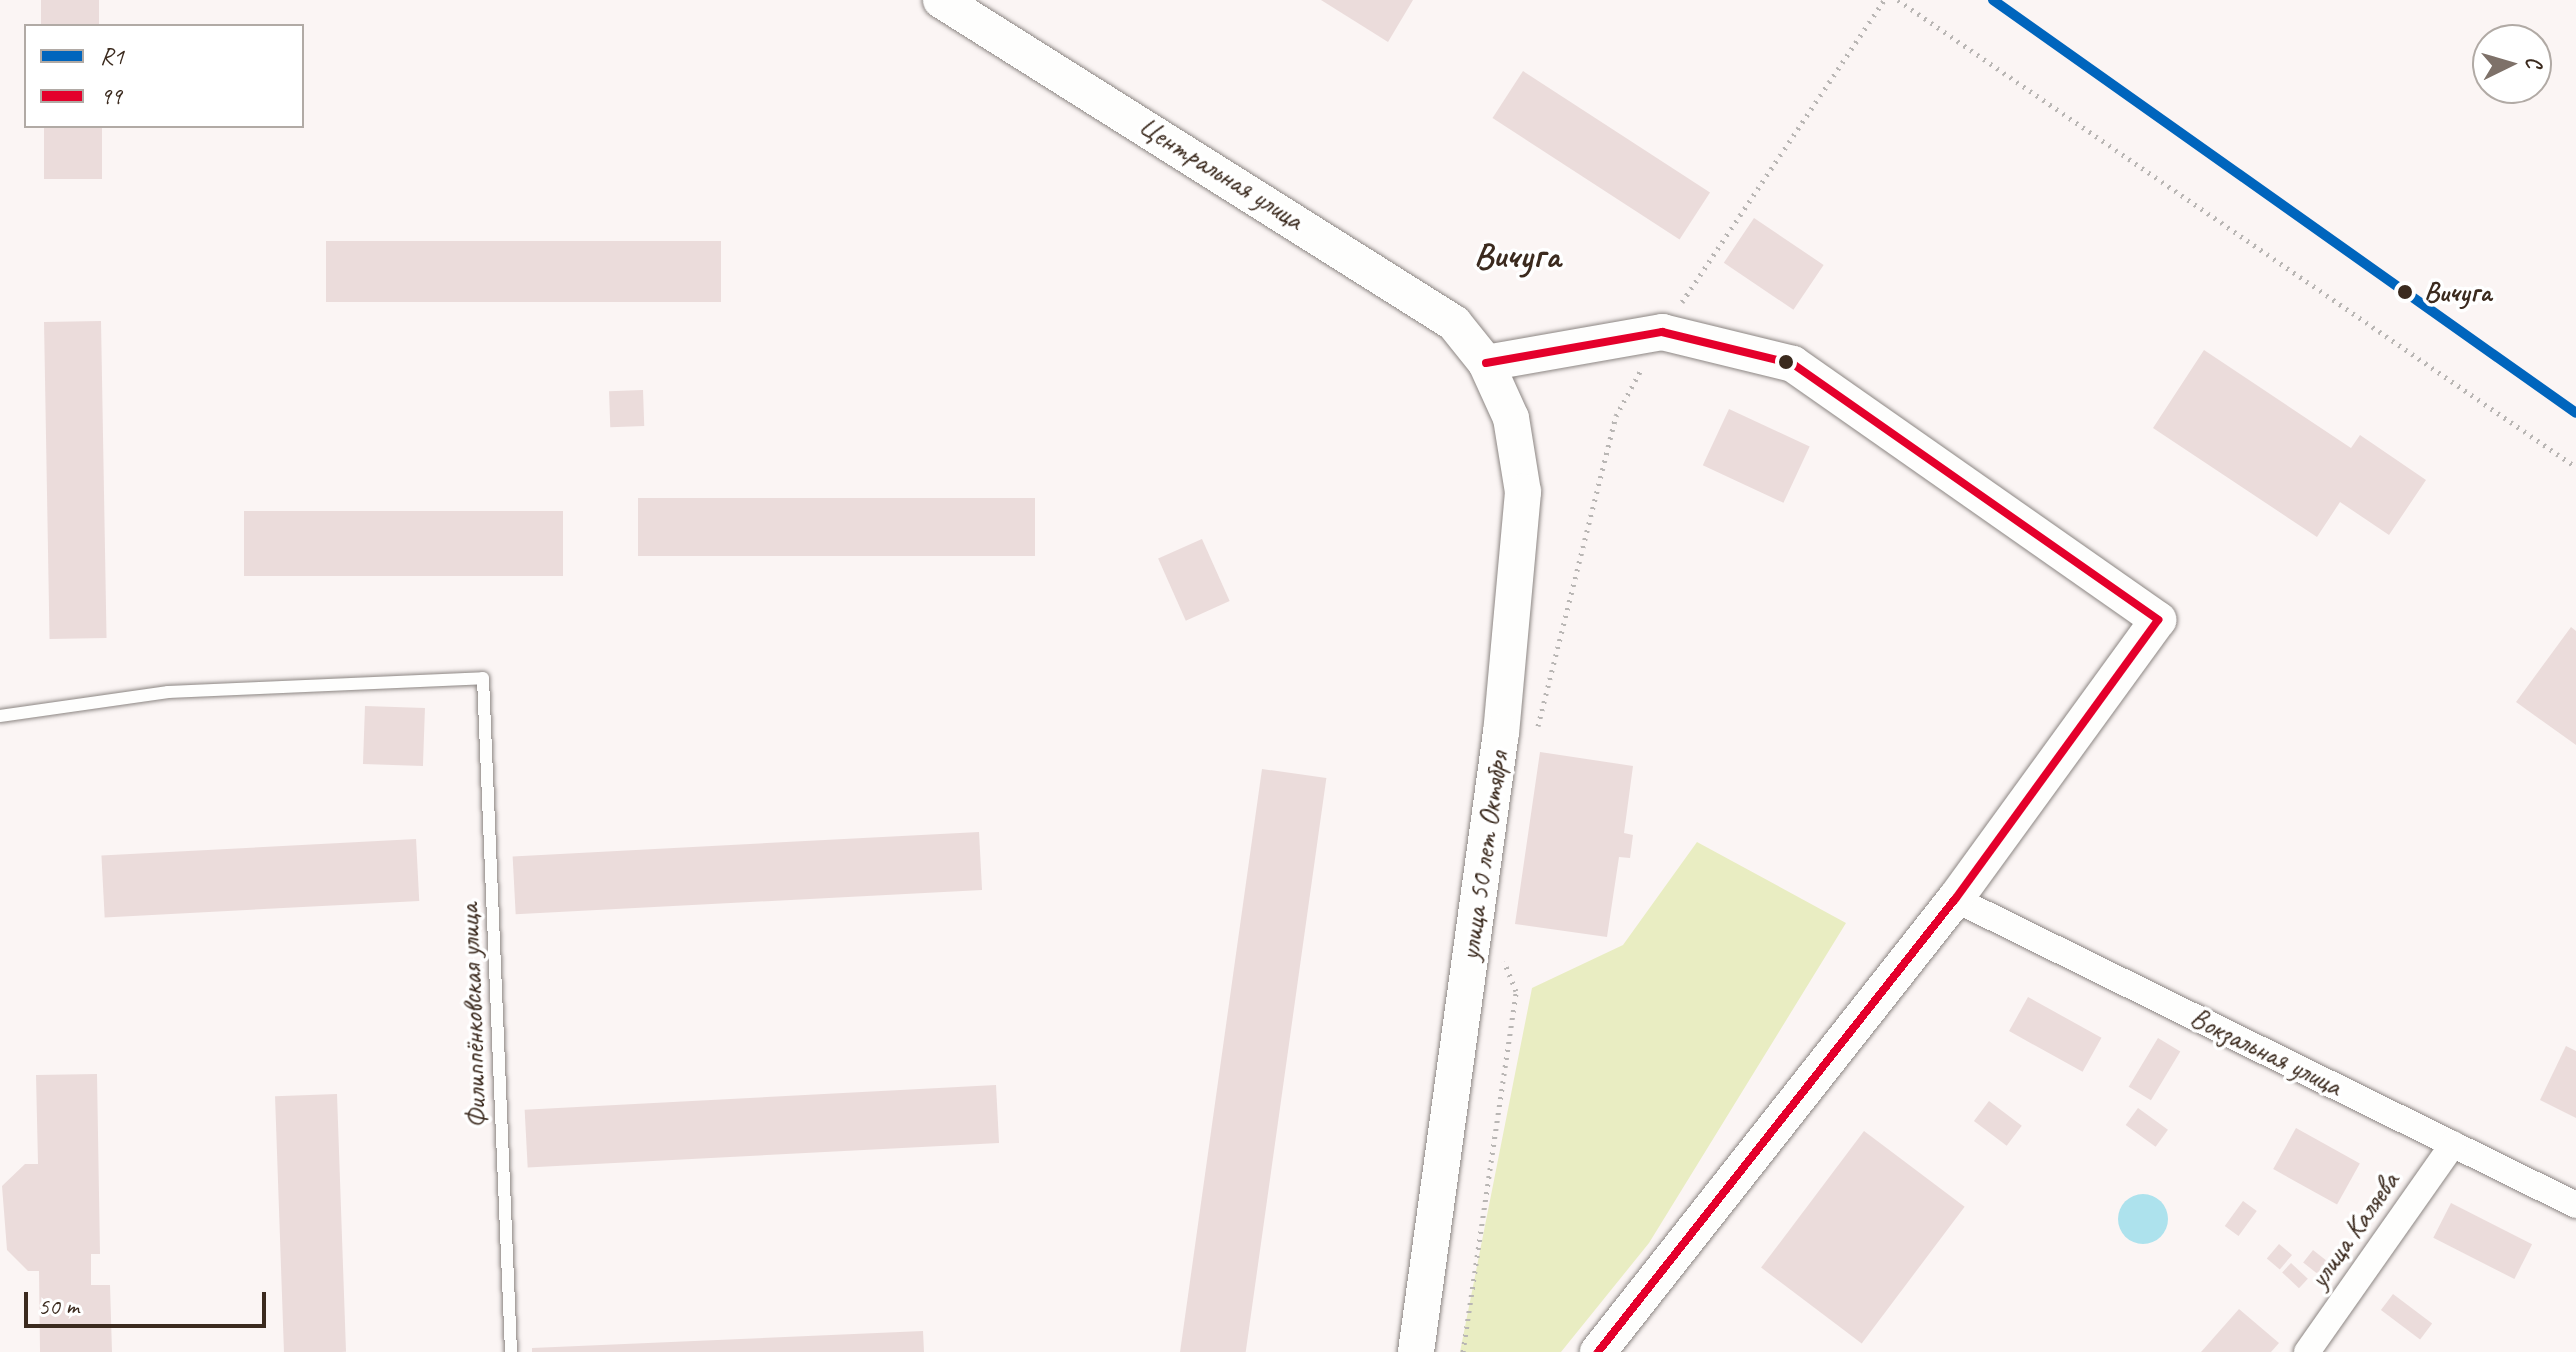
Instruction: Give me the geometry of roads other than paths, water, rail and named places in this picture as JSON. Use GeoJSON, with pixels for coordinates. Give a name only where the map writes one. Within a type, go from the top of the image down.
{"type":"FeatureCollection","features":[{"type":"Feature","properties":{"kind":"street","name":"Центральная улица"},"geometry":{"type":"LineString","coordinates":[[941,0],[1395,280],[1454,323],[1486,363]]}},
{"type":"Feature","properties":{"kind":"street"},"geometry":{"type":"LineString","coordinates":[[1486,363],[1662,332],[1793,364],[2158,620],[1955,899],[1598,1352]]}},
{"type":"Feature","properties":{"kind":"street","name":"улица 50 лет Октября"},"geometry":{"type":"LineString","coordinates":[[1416,1352],[1501,732],[1523,492],[1511,418],[1486,363]]}},
{"type":"Feature","properties":{"kind":"street","name":"Вокзальная улица"},"geometry":{"type":"LineString","coordinates":[[1955,899],[2576,1205]]}},
{"type":"Feature","properties":{"kind":"street","name":"улица Каляева"},"geometry":{"type":"LineString","coordinates":[[2307,1352],[2453,1144]]}},
{"type":"Feature","properties":{"kind":"lane","name":"Филиппёнковская улица"},"geometry":{"type":"LineString","coordinates":[[0,716],[168,692],[483,678],[511,1352]]}},
{"type":"Feature","properties":{"kind":"water"},"geometry":{"type":"Polygon","coordinates":[[[2143,1194],[2161,1201],[2168,1219],[2161,1237],[2143,1244],[2125,1237],[2118,1219],[2125,1201],[2143,1194]]]}},
{"type":"Feature","properties":{"kind":"place","name":"Вичуга"},"geometry":{"type":"Point","coordinates":[2405,292]}},
{"type":"Feature","properties":{"kind":"district","name":"Вичуга"},"geometry":{"type":"Point","coordinates":[1517,256]}}]}
